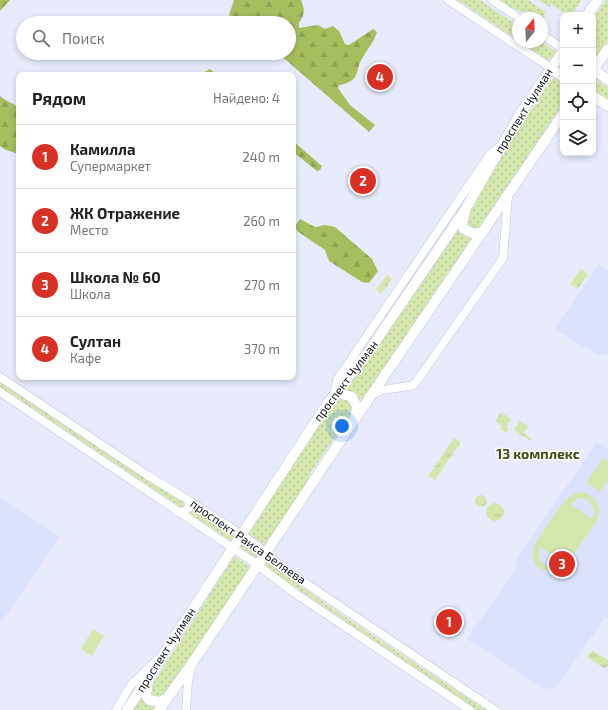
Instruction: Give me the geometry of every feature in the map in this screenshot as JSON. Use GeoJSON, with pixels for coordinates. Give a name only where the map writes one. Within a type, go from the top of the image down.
{"type":"FeatureCollection","features":[{"type":"Feature","properties":{"kind":"main road"},"geometry":{"type":"LineString","coordinates":[[589,12],[598,0]]}},
{"type":"Feature","properties":{"kind":"main road"},"geometry":{"type":"LineString","coordinates":[[596,66],[608,49]]}},
{"type":"Feature","properties":{"kind":"main road","name":"проспект Чулман"},"geometry":{"type":"LineString","coordinates":[[127,710],[334,395],[369,351],[465,210],[502,144],[560,54]]}},
{"type":"Feature","properties":{"kind":"main road"},"geometry":{"type":"LineString","coordinates":[[551,68],[560,75]]}},
{"type":"Feature","properties":{"kind":"main road"},"geometry":{"type":"LineString","coordinates":[[596,72],[608,80]]}},
{"type":"Feature","properties":{"kind":"main road"},"geometry":{"type":"LineString","coordinates":[[596,98],[608,106]]}},
{"type":"Feature","properties":{"kind":"main road"},"geometry":{"type":"LineString","coordinates":[[159,710],[267,553],[355,419],[374,394],[560,118]]}},
{"type":"Feature","properties":{"kind":"main road"},"geometry":{"type":"LineString","coordinates":[[465,210],[462,225],[464,229],[474,234],[482,232]]}},
{"type":"Feature","properties":{"kind":"main road"},"geometry":{"type":"LineString","coordinates":[[334,395],[342,394],[352,398],[357,407],[355,419]]}},
{"type":"Feature","properties":{"kind":"main road"},"geometry":{"type":"LineString","coordinates":[[149,678],[146,688],[146,695],[149,700],[160,702],[166,699]]}},
{"type":"Feature","properties":{"kind":"street"},"geometry":{"type":"LineString","coordinates":[[448,0],[551,68]]}},
{"type":"Feature","properties":{"kind":"street"},"geometry":{"type":"LineString","coordinates":[[492,0],[512,13]]}},
{"type":"Feature","properties":{"kind":"street"},"geometry":{"type":"LineString","coordinates":[[548,39],[560,48]]}},
{"type":"Feature","properties":{"kind":"street"},"geometry":{"type":"LineString","coordinates":[[334,395],[337,380],[488,157],[502,144]]}},
{"type":"Feature","properties":{"kind":"street"},"geometry":{"type":"LineString","coordinates":[[374,394],[383,390],[414,386],[503,258],[508,196]]}},
{"type":"Feature","properties":{"kind":"street","name":"проспект Раиса Беляева"},"geometry":{"type":"LineString","coordinates":[[0,377],[140,471],[242,535],[267,553],[280,566],[495,710]]}},
{"type":"Feature","properties":{"kind":"street","name":"проспект Раиса Беляева"},"geometry":{"type":"LineString","coordinates":[[0,392],[258,566],[296,594],[470,710]]}},
{"type":"Feature","properties":{"kind":"street"},"geometry":{"type":"LineString","coordinates":[[177,512],[183,512],[189,508],[188,500]]}},
{"type":"Feature","properties":{"kind":"street"},"geometry":{"type":"LineString","coordinates":[[116,710],[131,685],[165,652]]}},
{"type":"Feature","properties":{"kind":"street"},"geometry":{"type":"LineString","coordinates":[[186,710],[188,681],[193,662]]}},
{"type":"Feature","properties":{"kind":"shaded area"},"geometry":{"type":"Polygon","coordinates":[[[599,264],[608,271],[608,354],[598,355],[554,329],[599,264]]]}},
{"type":"Feature","properties":{"kind":"shaded area"},"geometry":{"type":"Polygon","coordinates":[[[597,442],[608,450],[608,619],[605,617],[555,688],[543,689],[467,639],[517,567],[515,561],[597,442]]]}},
{"type":"Feature","properties":{"kind":"shaded area"},"geometry":{"type":"Polygon","coordinates":[[[0,497],[59,537],[0,624],[0,497]]]}},
{"type":"Feature","properties":{"kind":"green space"},"geometry":{"type":"Polygon","coordinates":[[[0,0],[10,0],[0,11],[0,0]]]}},
{"type":"Feature","properties":{"kind":"green space"},"geometry":{"type":"Polygon","coordinates":[[[234,0],[301,0],[304,12],[299,23],[299,28],[318,25],[325,29],[333,26],[339,31],[345,44],[349,45],[373,29],[377,32],[373,42],[360,62],[354,78],[351,81],[339,85],[338,88],[350,105],[375,125],[369,132],[286,60],[296,60],[296,16],[229,15],[234,0]]]}},
{"type":"Feature","properties":{"kind":"green space"},"geometry":{"type":"Polygon","coordinates":[[[458,0],[480,0],[512,22],[512,36],[458,0]]]}},
{"type":"Feature","properties":{"kind":"green space"},"geometry":{"type":"Polygon","coordinates":[[[498,0],[528,0],[546,12],[524,12],[508,7],[498,0]]]}},
{"type":"Feature","properties":{"kind":"green space"},"geometry":{"type":"Polygon","coordinates":[[[538,0],[582,0],[573,12],[563,12],[551,4],[549,7],[538,0]]]}},
{"type":"Feature","properties":{"kind":"green space"},"geometry":{"type":"Polygon","coordinates":[[[606,0],[608,0],[608,40],[596,57],[596,48],[596,14],[606,0]]]}},
{"type":"Feature","properties":{"kind":"green space"},"geometry":{"type":"Polygon","coordinates":[[[548,46],[558,53],[551,62],[531,49],[548,48],[548,46]]]}},
{"type":"Feature","properties":{"kind":"green space"},"geometry":{"type":"Polygon","coordinates":[[[210,69],[214,72],[205,72],[210,69]]]}},
{"type":"Feature","properties":{"kind":"green space"},"geometry":{"type":"Polygon","coordinates":[[[554,76],[560,80],[560,109],[482,227],[474,231],[467,226],[467,217],[515,133],[554,76]]]}},
{"type":"Feature","properties":{"kind":"green space"},"geometry":{"type":"Polygon","coordinates":[[[596,79],[608,88],[608,102],[596,93],[596,79]]]}},
{"type":"Feature","properties":{"kind":"green space"},"geometry":{"type":"Polygon","coordinates":[[[0,96],[16,106],[16,153],[6,150],[0,146],[0,96]]]}},
{"type":"Feature","properties":{"kind":"green space"},"geometry":{"type":"Polygon","coordinates":[[[296,144],[322,166],[320,170],[317,171],[296,154],[296,144]]]}},
{"type":"Feature","properties":{"kind":"green space"},"geometry":{"type":"Polygon","coordinates":[[[300,219],[315,227],[325,225],[335,227],[372,259],[378,271],[369,283],[362,282],[329,261],[325,250],[297,231],[296,225],[300,219]]]}},
{"type":"Feature","properties":{"kind":"green space"},"geometry":{"type":"Polygon","coordinates":[[[458,226],[464,235],[474,238],[361,405],[358,396],[343,390],[458,226]]]}},
{"type":"Feature","properties":{"kind":"green space"},"geometry":{"type":"Polygon","coordinates":[[[581,269],[588,274],[578,289],[570,284],[581,269]]]}},
{"type":"Feature","properties":{"kind":"green space"},"geometry":{"type":"Polygon","coordinates":[[[387,275],[392,279],[381,294],[376,290],[387,275]]]}},
{"type":"Feature","properties":{"kind":"green space"},"geometry":{"type":"Polygon","coordinates":[[[0,380],[187,505],[182,508],[0,387],[0,380]]]}},
{"type":"Feature","properties":{"kind":"green space"},"geometry":{"type":"Polygon","coordinates":[[[341,398],[351,402],[351,414],[313,469],[301,492],[266,545],[249,534],[309,438],[333,405],[341,398]]]}},
{"type":"Feature","properties":{"kind":"green space"},"geometry":{"type":"Polygon","coordinates":[[[501,412],[511,419],[506,426],[509,429],[506,433],[500,429],[502,426],[495,421],[501,412]]]}},
{"type":"Feature","properties":{"kind":"green space"},"geometry":{"type":"Polygon","coordinates":[[[520,421],[528,426],[524,433],[532,439],[530,441],[514,430],[520,421]]]}},
{"type":"Feature","properties":{"kind":"green space"},"geometry":{"type":"Polygon","coordinates":[[[454,438],[461,442],[435,480],[428,476],[454,438]]]}},
{"type":"Feature","properties":{"kind":"green space"},"geometry":{"type":"Polygon","coordinates":[[[603,458],[608,461],[608,481],[600,492],[586,483],[603,458]]]}},
{"type":"Feature","properties":{"kind":"green space"},"geometry":{"type":"Polygon","coordinates":[[[581,492],[591,496],[597,502],[599,511],[597,521],[565,566],[554,570],[538,567],[533,558],[533,551],[538,540],[565,500],[572,495],[581,492]],[[579,498],[571,504],[592,519],[594,511],[592,505],[587,500],[579,498]],[[540,547],[539,558],[544,564],[547,566],[552,566],[561,562],[540,547]]]}},
{"type":"Feature","properties":{"kind":"green space"},"geometry":{"type":"Polygon","coordinates":[[[481,495],[485,497],[487,501],[485,505],[481,507],[477,505],[475,501],[477,497],[481,495]]]}},
{"type":"Feature","properties":{"kind":"green space"},"geometry":{"type":"Polygon","coordinates":[[[495,503],[501,506],[504,512],[501,518],[495,521],[489,518],[486,512],[489,506],[495,503]]]}},
{"type":"Feature","properties":{"kind":"green space"},"geometry":{"type":"Polygon","coordinates":[[[192,508],[234,536],[231,541],[189,513],[192,508]]]}},
{"type":"Feature","properties":{"kind":"green space"},"geometry":{"type":"Polygon","coordinates":[[[243,542],[260,554],[257,559],[240,547],[243,542]]]}},
{"type":"Feature","properties":{"kind":"green space"},"geometry":{"type":"Polygon","coordinates":[[[234,556],[250,567],[164,696],[151,695],[151,687],[234,556]]]}},
{"type":"Feature","properties":{"kind":"green space"},"geometry":{"type":"Polygon","coordinates":[[[267,562],[342,615],[486,710],[476,710],[264,566],[267,562]]]}},
{"type":"Feature","properties":{"kind":"green space"},"geometry":{"type":"Polygon","coordinates":[[[93,629],[104,636],[92,656],[81,649],[93,629]]]}},
{"type":"Feature","properties":{"kind":"green space"},"geometry":{"type":"Polygon","coordinates":[[[592,650],[608,660],[608,665],[605,669],[587,657],[592,650]]]}},
{"type":"Feature","properties":{"kind":"green space"},"geometry":{"type":"Polygon","coordinates":[[[141,695],[145,703],[158,705],[155,710],[131,710],[141,695]]]}},
{"type":"Feature","properties":{"kind":"place","name":"Султан"},"geometry":{"type":"Point","coordinates":[380,77]}},
{"type":"Feature","properties":{"kind":"place","name":"ЖК Отражение"},"geometry":{"type":"Point","coordinates":[363,181]}},
{"type":"Feature","properties":{"kind":"place","name":"Школа № 60"},"geometry":{"type":"Point","coordinates":[562,564]}},
{"type":"Feature","properties":{"kind":"place","name":"Камилла"},"geometry":{"type":"Point","coordinates":[449,622]}},
{"type":"Feature","properties":{"kind":"district","name":"13 комплекс"},"geometry":{"type":"Point","coordinates":[538,454]}}]}
